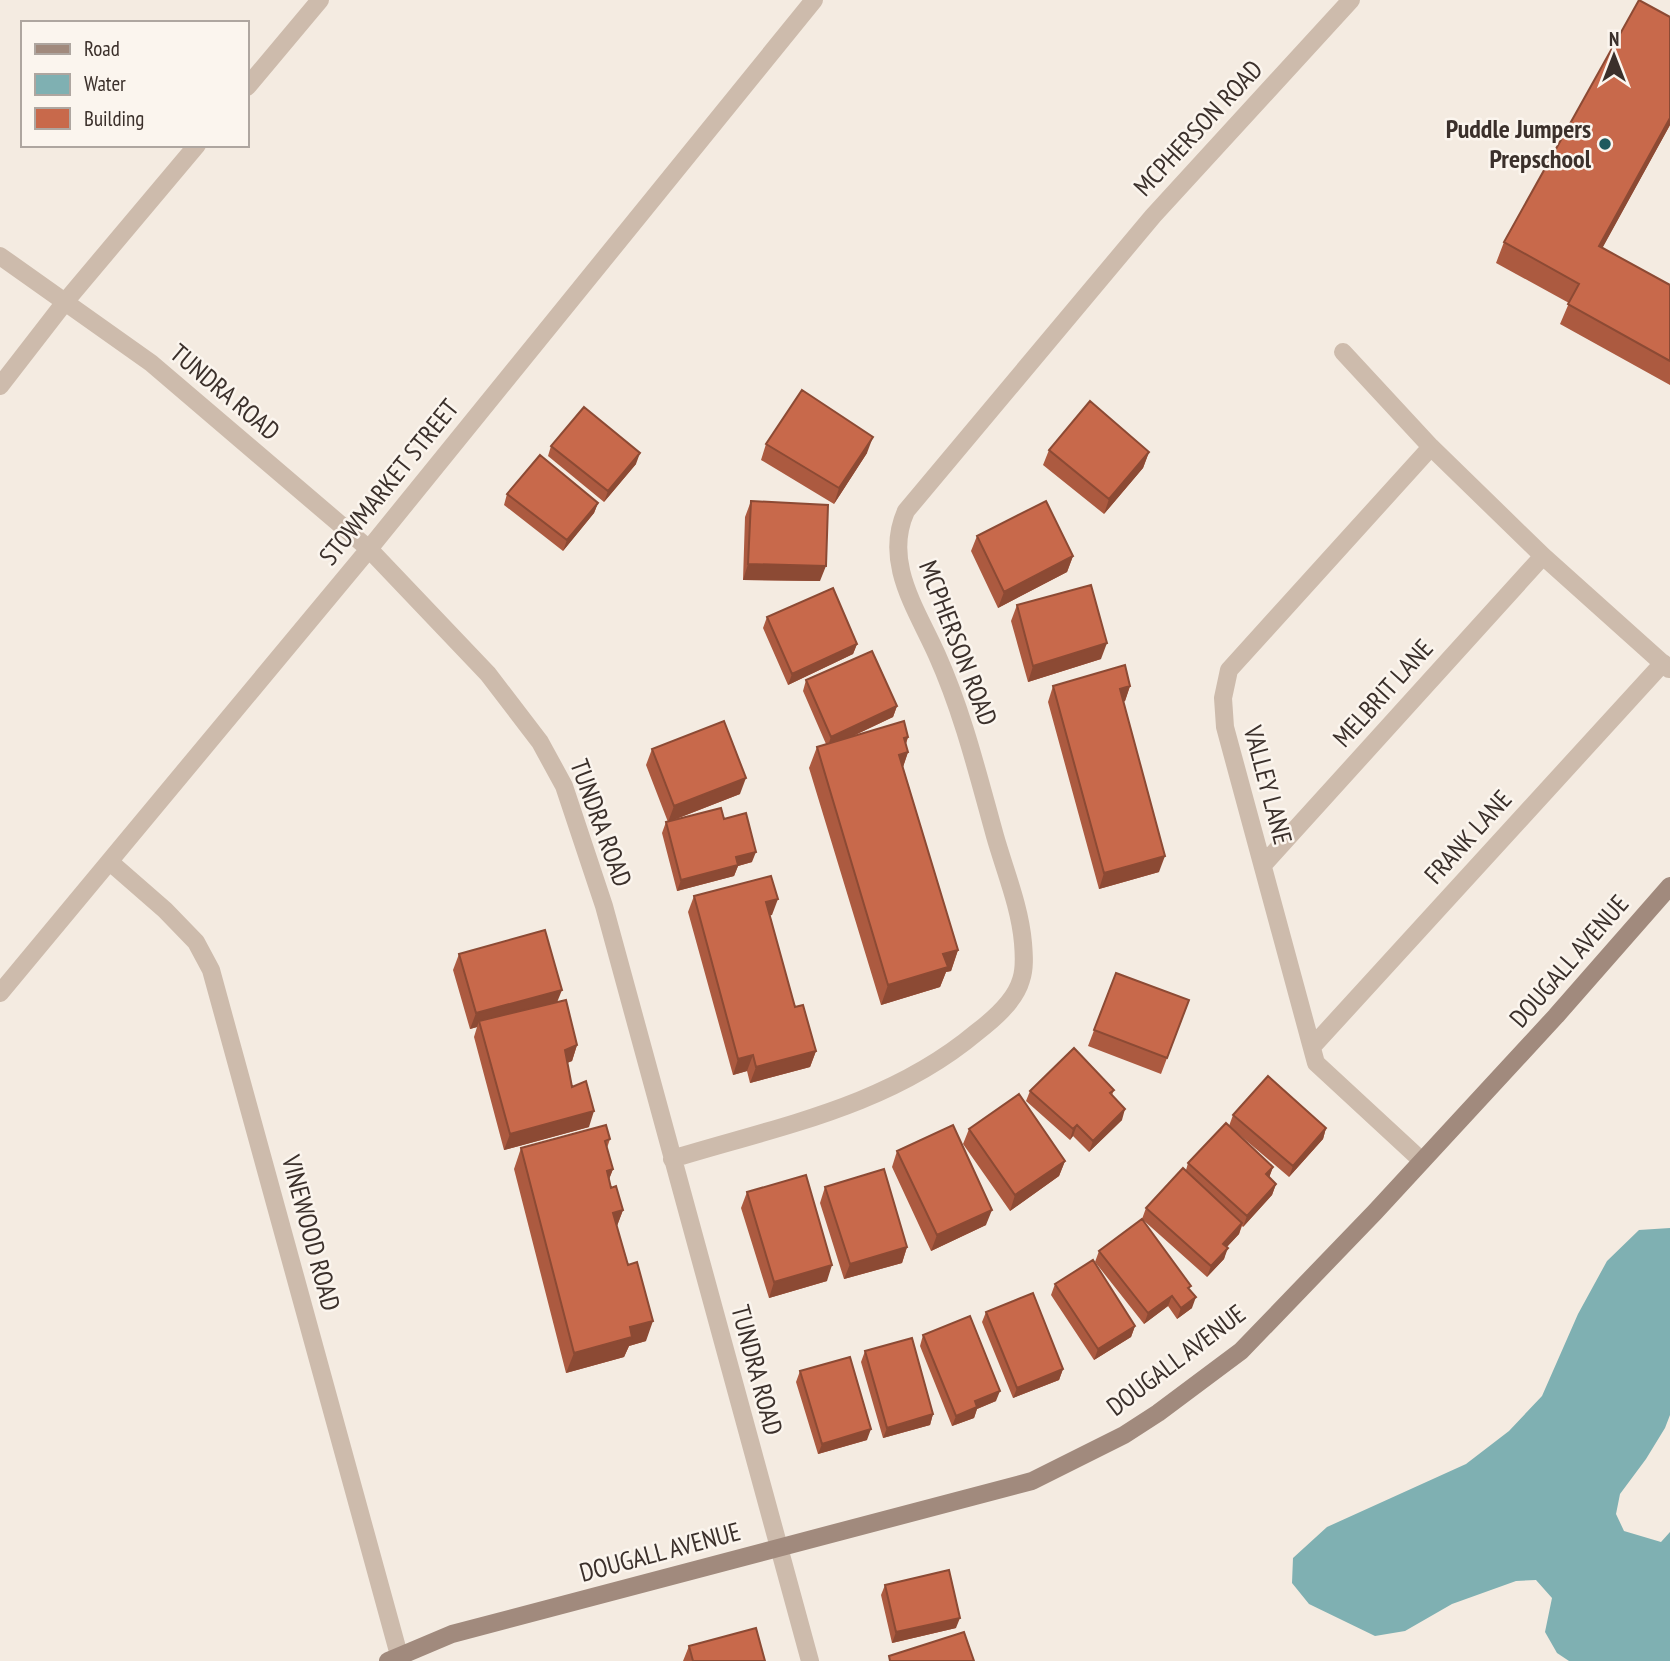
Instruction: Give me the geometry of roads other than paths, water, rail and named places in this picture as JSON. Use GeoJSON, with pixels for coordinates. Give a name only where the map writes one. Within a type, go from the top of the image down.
{"type":"FeatureCollection","features":[{"type":"Feature","properties":{"kind":"street"},"geometry":{"type":"LineString","coordinates":[[248,86],[320,0]]}},
{"type":"Feature","properties":{"kind":"street","name":"STOWMARKET STREET"},"geometry":{"type":"LineString","coordinates":[[0,993],[369,549],[814,0]]}},
{"type":"Feature","properties":{"kind":"street","name":"MCPHERSON ROAD"},"geometry":{"type":"LineString","coordinates":[[672,1159],[813,1118],[869,1098],[914,1076],[963,1044],[992,1020],[1021,982],[1024,965],[1023,942],[1016,907],[963,723],[946,674],[901,574],[897,555],[900,524],[905,511],[1153,216],[1351,0]]}},
{"type":"Feature","properties":{"kind":"street"},"geometry":{"type":"LineString","coordinates":[[0,386],[65,302],[195,147]]}},
{"type":"Feature","properties":{"kind":"street","name":"TUNDRA ROAD"},"geometry":{"type":"LineString","coordinates":[[0,256],[152,363],[369,549],[488,674],[540,742],[564,786],[604,906],[810,1661]]}},
{"type":"Feature","properties":{"kind":"street"},"geometry":{"type":"LineString","coordinates":[[1343,352],[1431,447],[1543,556],[1666,666]]}},
{"type":"Feature","properties":{"kind":"street","name":"VALLEY LANE"},"geometry":{"type":"LineString","coordinates":[[1422,1161],[1316,1063],[1225,727],[1223,698],[1229,670],[1431,447]]}},
{"type":"Feature","properties":{"kind":"street","name":"MELBRIT LANE"},"geometry":{"type":"LineString","coordinates":[[1263,866],[1543,556]]}},
{"type":"Feature","properties":{"kind":"street","name":"FRANK LANE"},"geometry":{"type":"LineString","coordinates":[[1312,1047],[1666,666]]}},
{"type":"Feature","properties":{"kind":"street","name":"VINEWOOD ROAD"},"geometry":{"type":"LineString","coordinates":[[110,862],[166,910],[196,942],[211,970],[394,1658]]}},
{"type":"Feature","properties":{"kind":"street","name":"DOUGALL AVENUE"},"geometry":{"type":"LineString","coordinates":[[394,1658],[452,1634],[1032,1480],[1124,1435],[1241,1351],[1556,1016],[1670,886]]}},
{"type":"Feature","properties":{"kind":"water"},"geometry":{"type":"Polygon","coordinates":[[[1670,1228],[1670,1415],[1646,1459],[1620,1494],[1616,1514],[1624,1531],[1661,1542],[1670,1532],[1670,1661],[1569,1661],[1557,1653],[1545,1632],[1552,1598],[1536,1580],[1516,1581],[1452,1604],[1405,1631],[1375,1636],[1309,1604],[1292,1583],[1293,1558],[1327,1527],[1466,1464],[1509,1431],[1542,1396],[1578,1314],[1607,1261],[1639,1230],[1670,1228]]]}},
{"type":"Feature","properties":{"kind":"place","name":"Puddle Jumpers Prepschool"},"geometry":{"type":"Point","coordinates":[1605,144]}}]}
